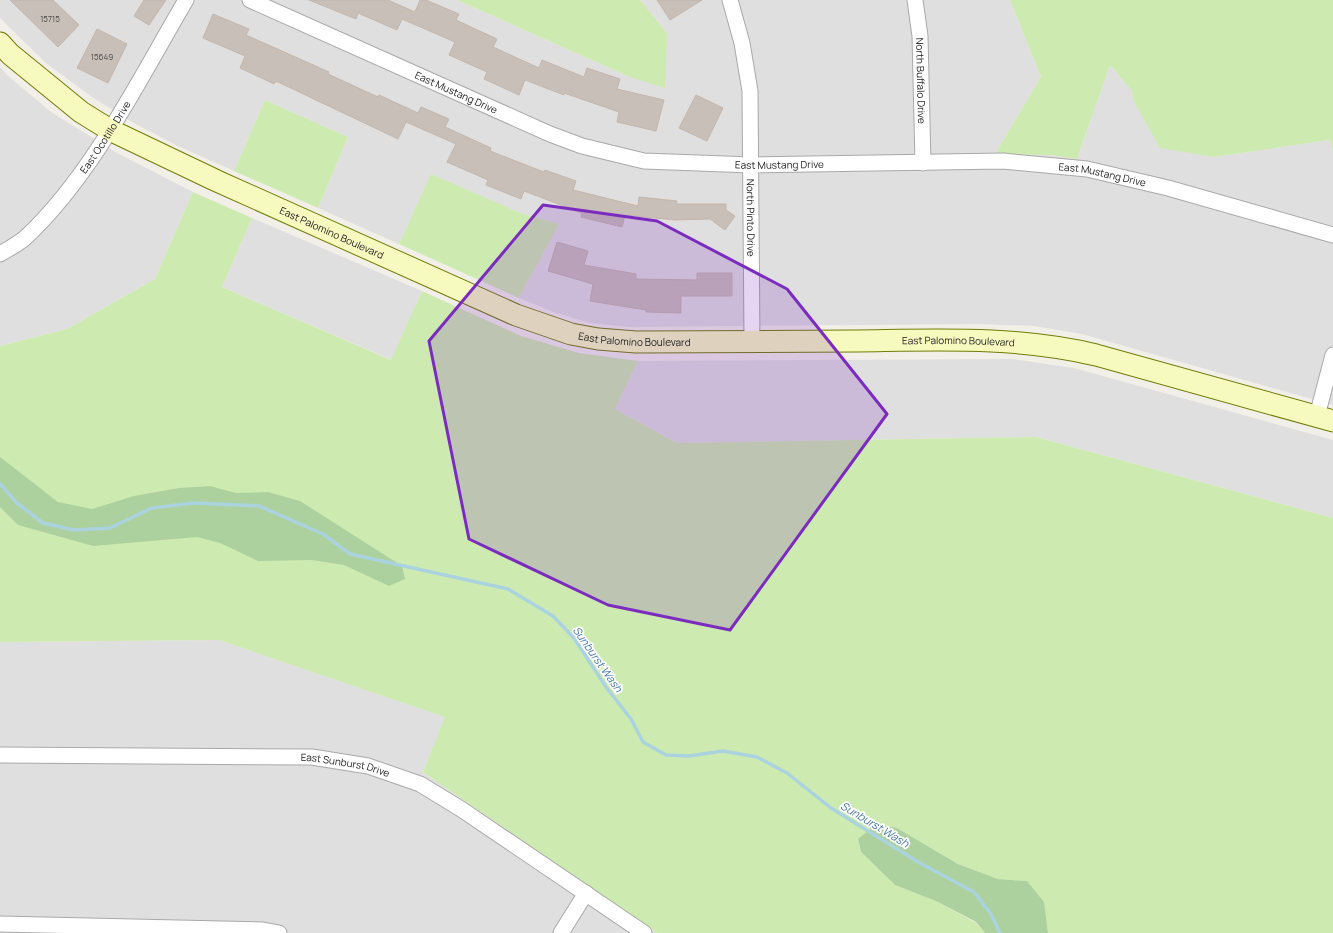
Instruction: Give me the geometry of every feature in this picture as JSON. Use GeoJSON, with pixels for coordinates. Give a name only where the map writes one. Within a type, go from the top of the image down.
{"type":"FeatureCollection","features":[{"type":"Feature","properties":{"kind":"street","name":"East Ocotillo Drive"},"geometry":{"type":"LineString","coordinates":[[0,254],[24,239],[61,201],[110,130],[186,0]]}},
{"type":"Feature","properties":{"kind":"street","name":"East Mustang Drive"},"geometry":{"type":"LineString","coordinates":[[250,0],[550,134],[582,146],[644,161],[752,165],[1003,161],[1087,169],[1168,188],[1333,235]]}},
{"type":"Feature","properties":{"kind":"street","name":"North Pinto Drive"},"geometry":{"type":"LineString","coordinates":[[730,0],[742,43],[750,91],[752,165],[752,342]]}},
{"type":"Feature","properties":{"kind":"street","name":"North Buffalo Drive"},"geometry":{"type":"LineString","coordinates":[[915,0],[920,36],[923,162]]}},
{"type":"Feature","properties":{"kind":"street","name":"East Palomino Boulevard"},"geometry":{"type":"LineString","coordinates":[[0,44],[75,108],[110,130],[217,181],[516,315],[571,334],[598,339],[636,342],[974,340],[1030,343],[1064,347],[1096,355],[1325,419]]}},
{"type":"Feature","properties":{"kind":"street"},"geometry":{"type":"LineString","coordinates":[[1325,419],[1333,355]]}},
{"type":"Feature","properties":{"kind":"street","name":"East Sunburst Drive"},"geometry":{"type":"LineString","coordinates":[[0,755],[312,757],[368,766],[420,784],[644,933]]}},
{"type":"Feature","properties":{"kind":"street"},"geometry":{"type":"LineString","coordinates":[[561,933],[586,893]]}},
{"type":"Feature","properties":{"kind":"street"},"geometry":{"type":"LineString","coordinates":[[0,924],[263,930],[279,933]]}},
{"type":"Feature","properties":{"kind":"highlighted area"},"geometry":{"type":"Polygon","coordinates":[[[543,205],[657,221],[787,289],[887,414],[730,630],[608,605],[469,539],[429,341],[543,205]]]}},
{"type":"Feature","properties":{"kind":"shaded area"},"geometry":{"type":"Polygon","coordinates":[[[0,0],[457,0],[630,77],[667,33],[640,0],[1010,0],[1041,77],[995,154],[1050,155],[1077,159],[1110,65],[1132,91],[1133,100],[1214,157],[1329,140],[1333,151],[1333,405],[1082,334],[1034,326],[979,324],[629,327],[590,323],[556,313],[519,298],[558,224],[520,213],[431,175],[399,244],[318,208],[348,137],[265,100],[234,171],[178,146],[132,122],[92,97],[46,63],[0,18],[0,0]]]}},
{"type":"Feature","properties":{"kind":"shaded area"},"geometry":{"type":"Polygon","coordinates":[[[0,67],[8,76],[51,112],[117,153],[193,192],[155,279],[67,329],[0,346],[0,67]]]}},
{"type":"Feature","properties":{"kind":"shaded area"},"geometry":{"type":"Polygon","coordinates":[[[252,218],[422,291],[392,360],[222,287],[252,218]]]}},
{"type":"Feature","properties":{"kind":"shaded area"},"geometry":{"type":"Polygon","coordinates":[[[1012,359],[1074,368],[1333,440],[1333,518],[1036,437],[677,443],[615,409],[638,361],[1012,359]]]}},
{"type":"Feature","properties":{"kind":"shaded area"},"geometry":{"type":"Polygon","coordinates":[[[219,640],[446,717],[423,772],[657,933],[0,933],[0,642],[219,640]]]}},
{"type":"Feature","properties":{"kind":"green space"},"geometry":{"type":"Polygon","coordinates":[[[457,0],[640,0],[667,33],[665,88],[630,77],[457,0]]]}},
{"type":"Feature","properties":{"kind":"green space"},"geometry":{"type":"Polygon","coordinates":[[[1010,0],[1333,0],[1333,151],[1329,140],[1214,157],[1160,148],[1133,100],[1132,91],[1110,65],[1077,159],[1050,155],[995,154],[1041,77],[1010,0]]]}},
{"type":"Feature","properties":{"kind":"green space"},"geometry":{"type":"Polygon","coordinates":[[[265,100],[348,137],[318,208],[234,171],[265,100]]]}},
{"type":"Feature","properties":{"kind":"green space"},"geometry":{"type":"Polygon","coordinates":[[[431,174],[520,213],[559,224],[519,298],[399,244],[431,174]]]}},
{"type":"Feature","properties":{"kind":"green space"},"geometry":{"type":"Polygon","coordinates":[[[193,192],[252,218],[222,287],[391,360],[422,291],[521,336],[579,353],[638,361],[615,409],[677,443],[1036,437],[1333,518],[1333,933],[1048,933],[1046,921],[1027,881],[998,879],[958,864],[897,828],[858,839],[861,852],[895,885],[938,902],[976,923],[985,933],[657,933],[423,772],[445,717],[219,640],[0,642],[0,346],[67,329],[155,279],[193,192]]]}},
{"type":"Feature","properties":{"kind":"green space"},"geometry":{"type":"Polygon","coordinates":[[[0,457],[58,502],[92,509],[134,496],[179,488],[210,486],[236,493],[268,492],[300,501],[402,566],[405,579],[389,586],[344,565],[312,560],[258,561],[220,543],[197,537],[93,546],[18,525],[0,507],[0,457]]]}},
{"type":"Feature","properties":{"kind":"green space"},"geometry":{"type":"Polygon","coordinates":[[[877,824],[897,828],[958,864],[998,879],[1027,881],[1044,902],[1048,933],[985,933],[976,922],[938,902],[895,885],[861,852],[858,839],[877,824]]]}},
{"type":"Feature","properties":{"kind":"building"},"geometry":{"type":"Polygon","coordinates":[[[10,0],[53,0],[79,25],[58,47],[10,0]]]}},
{"type":"Feature","properties":{"kind":"building"},"geometry":{"type":"Polygon","coordinates":[[[144,0],[166,0],[149,25],[134,16],[144,0]]]}},
{"type":"Feature","properties":{"kind":"building"},"geometry":{"type":"Polygon","coordinates":[[[309,0],[388,0],[415,12],[420,0],[426,0],[459,14],[456,20],[497,39],[493,47],[539,68],[542,60],[584,77],[587,68],[620,79],[617,89],[664,100],[656,131],[617,122],[619,112],[564,93],[564,95],[525,80],[519,95],[484,79],[487,72],[449,55],[455,42],[402,19],[397,30],[358,13],[356,19],[309,0]]]}},
{"type":"Feature","properties":{"kind":"building"},"geometry":{"type":"Polygon","coordinates":[[[657,0],[702,0],[670,20],[657,0]]]}},
{"type":"Feature","properties":{"kind":"building"},"geometry":{"type":"Polygon","coordinates":[[[213,14],[249,29],[246,35],[329,72],[328,74],[378,97],[379,95],[418,113],[421,107],[449,119],[445,127],[491,148],[490,151],[544,172],[545,170],[576,181],[573,190],[638,206],[639,197],[677,201],[676,204],[726,204],[726,210],[735,216],[725,230],[710,219],[675,220],[625,215],[622,227],[581,217],[582,213],[524,191],[521,199],[486,185],[488,180],[447,162],[456,144],[406,122],[398,139],[276,81],[274,84],[240,68],[245,56],[203,38],[213,14]]]}},
{"type":"Feature","properties":{"kind":"building"},"geometry":{"type":"Polygon","coordinates":[[[97,29],[127,44],[108,83],[77,68],[97,29]]]}},
{"type":"Feature","properties":{"kind":"building"},"geometry":{"type":"Polygon","coordinates":[[[696,95],[723,108],[707,141],[679,128],[696,95]]]}},
{"type":"Feature","properties":{"kind":"building"},"geometry":{"type":"Polygon","coordinates":[[[557,242],[588,251],[584,265],[636,274],[636,279],[697,280],[697,273],[732,273],[732,296],[681,296],[681,313],[646,312],[646,310],[590,301],[593,284],[548,271],[557,242]]]}},
{"type":"Feature","properties":{"kind":"waterway","name":"Sunburst Wash"},"geometry":{"type":"LineString","coordinates":[[0,484],[17,503],[43,523],[74,530],[110,528],[152,508],[193,503],[259,506],[323,534],[350,554],[508,589],[553,616],[574,638],[606,687],[631,719],[643,742],[666,755],[689,756],[723,751],[757,757],[787,773],[831,808],[918,862],[974,892],[991,914],[1000,933]]}}]}
